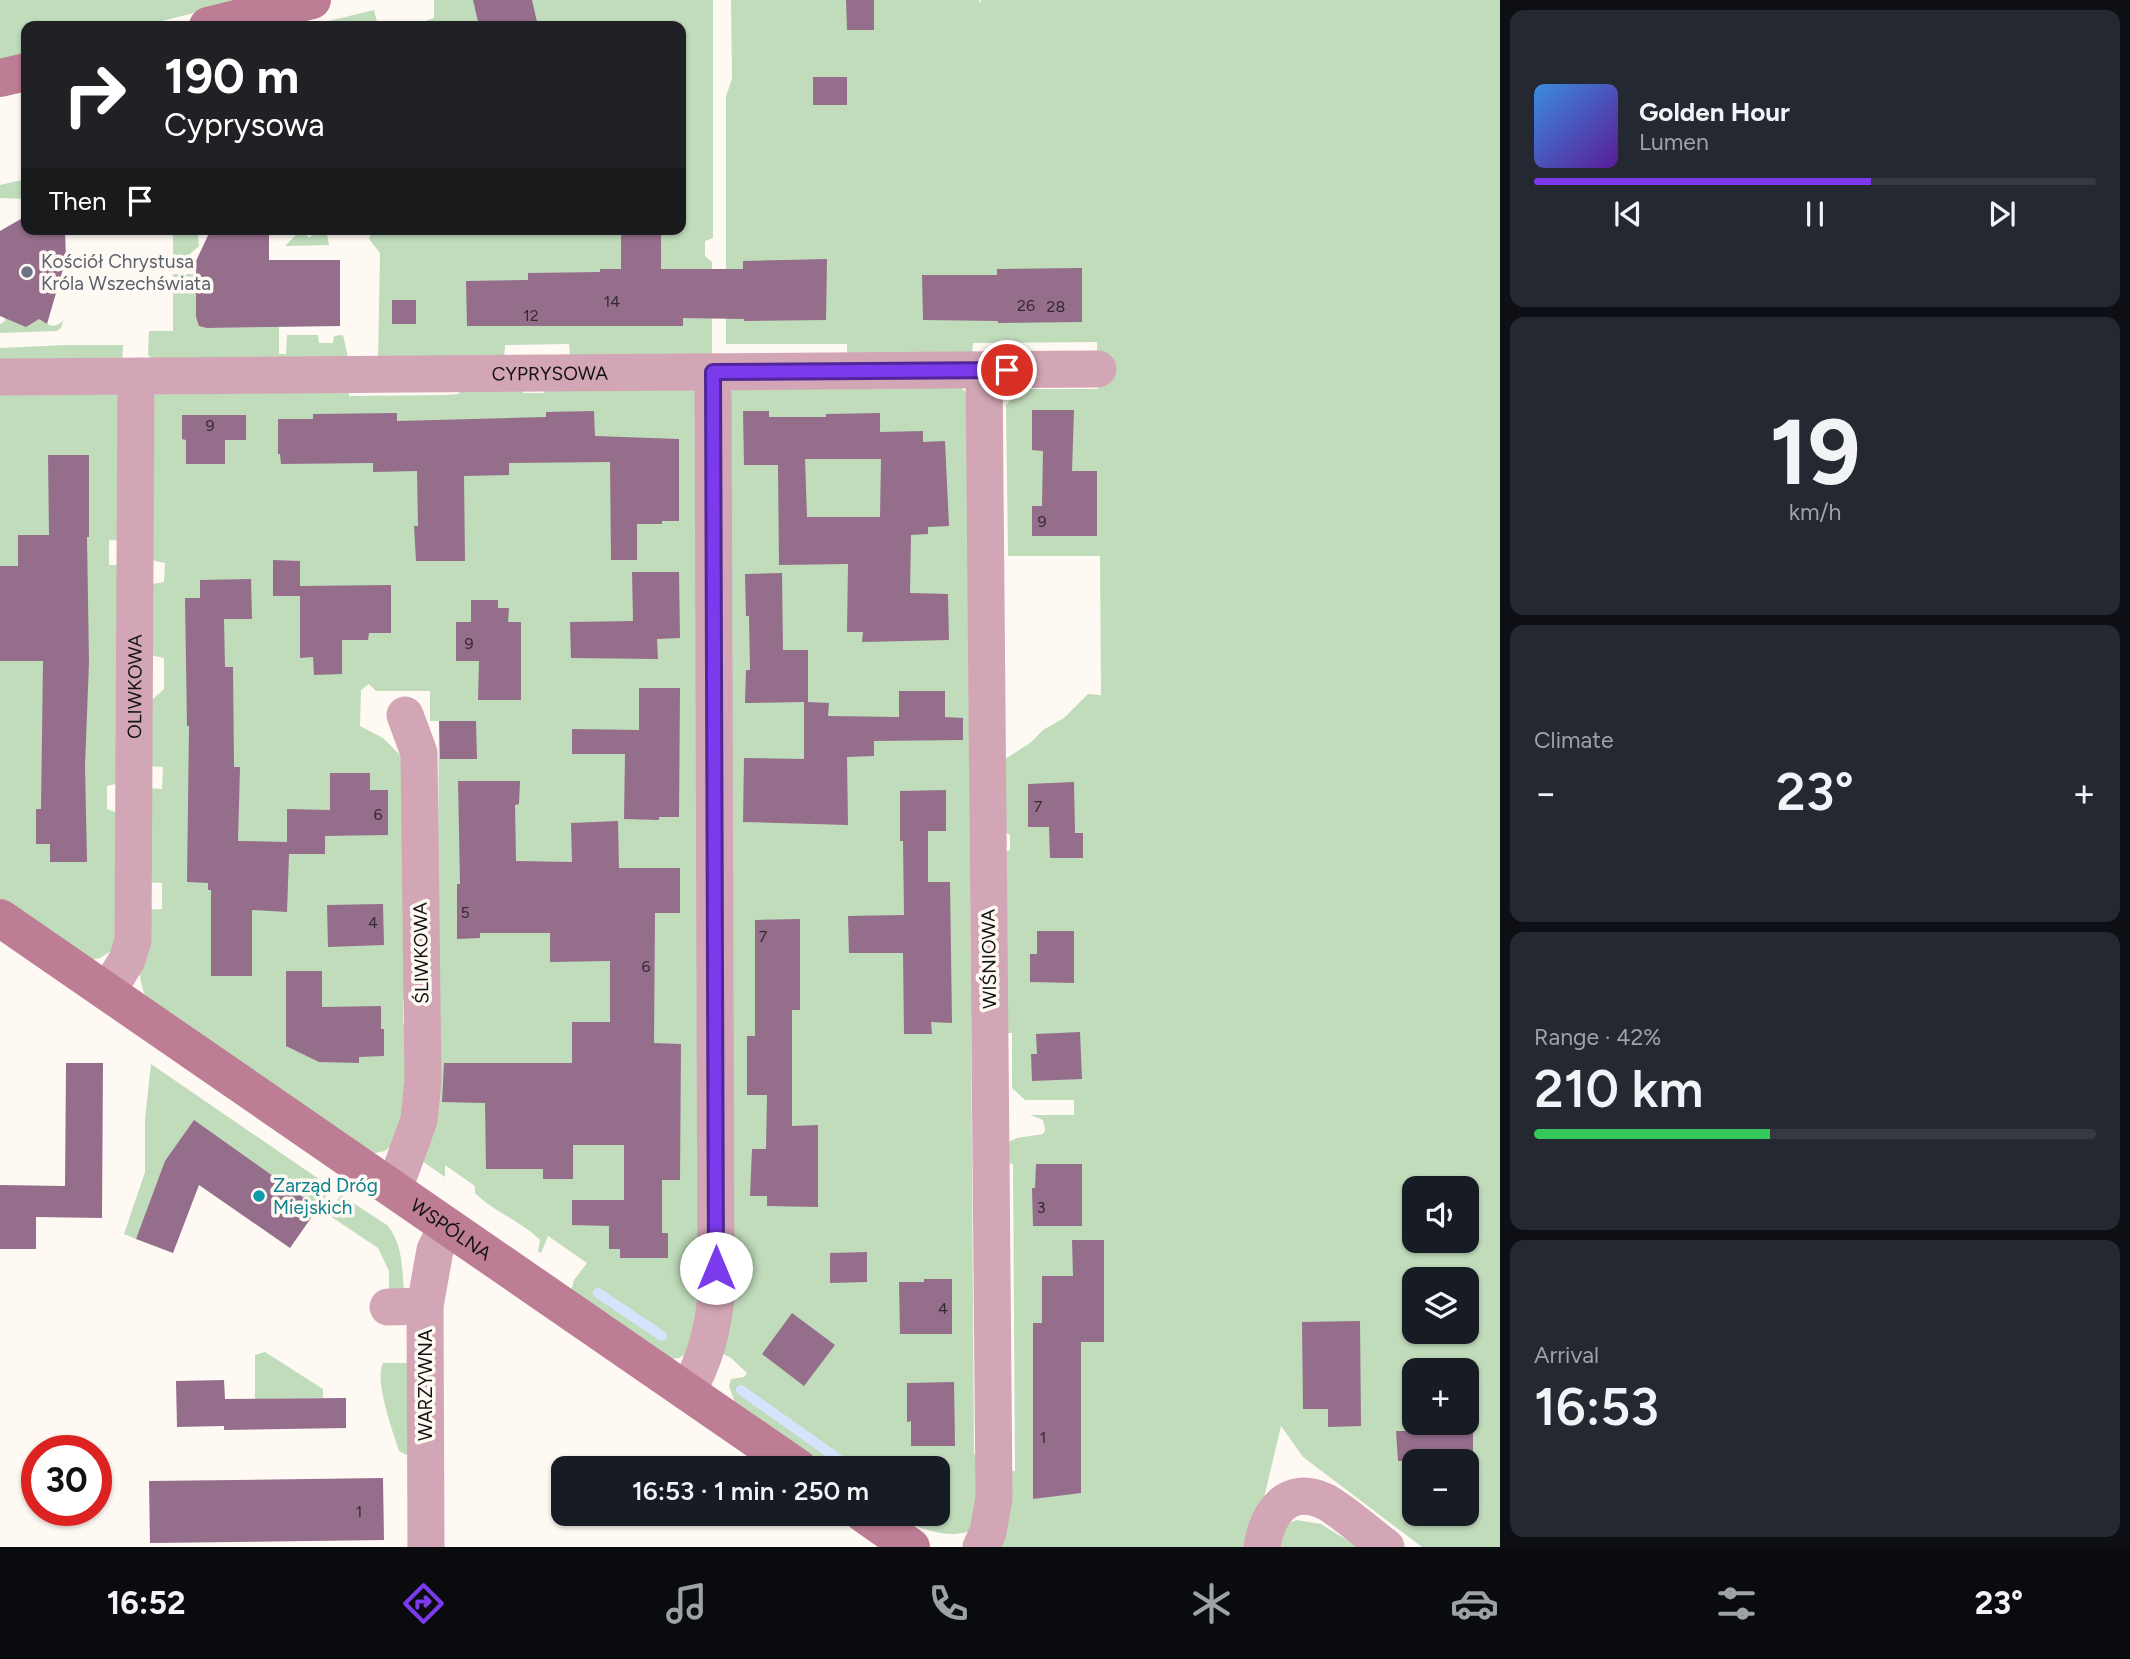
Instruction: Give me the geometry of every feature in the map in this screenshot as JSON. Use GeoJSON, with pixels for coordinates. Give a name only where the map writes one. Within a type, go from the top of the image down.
{"type":"FeatureCollection","features":[{"type":"Feature","properties":{"kind":"street"},"geometry":{"type":"LineString","coordinates":[[226,21],[292,3]]}},
{"type":"Feature","properties":{"kind":"street"},"geometry":{"type":"LineString","coordinates":[[0,78],[21,73]]}},
{"type":"Feature","properties":{"kind":"street","name":"CYPRYSOWA"},"geometry":{"type":"LineString","coordinates":[[0,377],[1098,369]]}},
{"type":"Feature","properties":{"kind":"street","name":"WIŚNIOWA"},"geometry":{"type":"LineString","coordinates":[[981,1547],[988,1532],[994,1498],[984,370]]}},
{"type":"Feature","properties":{"kind":"street"},"geometry":{"type":"LineString","coordinates":[[687,1392],[704,1360],[711,1336],[716,1296],[713,372]]}},
{"type":"Feature","properties":{"kind":"street","name":"OLIWKOWA"},"geometry":{"type":"LineString","coordinates":[[107,992],[127,960],[133,940],[136,377]]}},
{"type":"Feature","properties":{"kind":"street","name":"ŚLIWKOWA"},"geometry":{"type":"LineString","coordinates":[[394,1189],[419,1119],[423,1081],[419,753],[405,715]]}},
{"type":"Feature","properties":{"kind":"street","name":"WSPÓLNA"},"geometry":{"type":"LineString","coordinates":[[0,918],[780,1456]]}},
{"type":"Feature","properties":{"kind":"street","name":"WARZYWNA"},"geometry":{"type":"LineString","coordinates":[[426,1547],[425,1306],[435,1250],[447,1226]]}},
{"type":"Feature","properties":{"kind":"street"},"geometry":{"type":"LineString","coordinates":[[388,1307],[425,1306]]}},
{"type":"Feature","properties":{"kind":"street"},"geometry":{"type":"LineString","coordinates":[[1262,1547],[1269,1519],[1281,1503],[1303,1496],[1324,1501],[1386,1547]]}},
{"type":"Feature","properties":{"kind":"green space"},"geometry":{"type":"Polygon","coordinates":[[[0,0],[246,0],[162,21],[21,21],[21,56],[0,62],[0,0]]]}},
{"type":"Feature","properties":{"kind":"green space"},"geometry":{"type":"Polygon","coordinates":[[[434,0],[713,0],[713,238],[705,241],[705,256],[712,262],[712,358],[570,358],[569,344],[505,345],[504,359],[378,361],[380,253],[369,239],[371,235],[686,235],[686,21],[425,21],[434,18],[434,0]]]}},
{"type":"Feature","properties":{"kind":"green space"},"geometry":{"type":"Polygon","coordinates":[[[731,0],[979,0],[980,3],[981,0],[1500,0],[1500,1547],[1422,1547],[1303,1457],[1281,1426],[1254,1547],[996,1547],[1006,1471],[1015,1471],[1013,1164],[1003,1163],[1008,1142],[1043,1134],[1043,1120],[1030,1115],[1074,1115],[1074,1100],[1025,1100],[1012,1088],[1012,1033],[1002,1033],[1005,852],[1010,850],[1010,835],[1003,831],[1005,759],[1030,743],[1043,730],[1064,718],[1088,694],[1101,695],[1100,556],[1008,556],[1006,405],[1021,389],[1098,389],[1097,342],[973,343],[972,356],[847,357],[847,344],[726,344],[726,96],[732,79],[731,0]]]}},
{"type":"Feature","properties":{"kind":"green space"},"geometry":{"type":"Polygon","coordinates":[[[374,10],[377,21],[329,21],[374,10]]]}},
{"type":"Feature","properties":{"kind":"green space"},"geometry":{"type":"Polygon","coordinates":[[[21,180],[21,199],[0,198],[0,185],[21,180]]]}},
{"type":"Feature","properties":{"kind":"green space"},"geometry":{"type":"Polygon","coordinates":[[[173,235],[198,235],[199,246],[190,254],[188,263],[173,264],[173,235]]]}},
{"type":"Feature","properties":{"kind":"green space"},"geometry":{"type":"Polygon","coordinates":[[[296,235],[306,235],[309,238],[313,235],[327,235],[329,245],[285,246],[296,235]]]}},
{"type":"Feature","properties":{"kind":"green space"},"geometry":{"type":"Polygon","coordinates":[[[173,274],[196,274],[196,317],[201,326],[279,327],[279,354],[286,354],[287,335],[318,335],[319,343],[333,343],[334,336],[343,335],[349,362],[156,362],[148,355],[149,331],[173,331],[173,274]]]}},
{"type":"Feature","properties":{"kind":"green space"},"geometry":{"type":"Polygon","coordinates":[[[5,316],[34,321],[45,316],[46,323],[54,326],[64,319],[57,331],[0,333],[0,324],[5,321],[5,316]]]}},
{"type":"Feature","properties":{"kind":"green space"},"geometry":{"type":"Polygon","coordinates":[[[123,345],[122,363],[0,364],[0,348],[123,345]]]}},
{"type":"Feature","properties":{"kind":"green space"},"geometry":{"type":"Polygon","coordinates":[[[952,380],[969,395],[973,407],[974,556],[968,557],[974,1454],[979,1455],[981,1497],[979,1521],[973,1529],[964,1533],[952,1534],[915,1526],[950,1526],[950,1456],[807,1456],[737,1408],[729,1386],[731,1379],[744,1377],[747,1373],[731,1358],[718,1351],[725,1303],[726,1225],[733,1225],[729,504],[723,500],[724,405],[728,394],[744,381],[952,380]]]}},
{"type":"Feature","properties":{"kind":"green space"},"geometry":{"type":"Polygon","coordinates":[[[683,381],[697,391],[705,1309],[686,1354],[671,1359],[571,1291],[574,1280],[587,1263],[548,1236],[541,1253],[538,1251],[540,1240],[482,1200],[475,1193],[475,1186],[445,1165],[445,1177],[422,1161],[438,838],[439,721],[430,721],[430,691],[376,691],[369,684],[361,690],[360,726],[383,738],[405,760],[407,999],[403,999],[403,1023],[410,1023],[410,1095],[394,1143],[385,1151],[366,1151],[148,1001],[143,991],[139,957],[142,910],[162,909],[162,883],[143,882],[143,788],[162,789],[163,767],[144,766],[144,707],[164,689],[164,658],[145,654],[145,585],[164,582],[165,563],[145,559],[152,399],[157,391],[348,385],[349,396],[444,395],[459,394],[460,389],[522,384],[523,393],[544,393],[544,383],[683,381]]]}},
{"type":"Feature","properties":{"kind":"green space"},"geometry":{"type":"Polygon","coordinates":[[[0,388],[108,388],[120,396],[126,541],[109,540],[109,565],[124,565],[124,782],[107,786],[107,809],[123,815],[123,921],[113,950],[91,960],[0,900],[0,388]]]}},
{"type":"Feature","properties":{"kind":"green space"},"geometry":{"type":"Polygon","coordinates":[[[151,1064],[329,1186],[331,1189],[318,1208],[194,1121],[136,1239],[124,1234],[145,1172],[145,1119],[151,1064]]]}},
{"type":"Feature","properties":{"kind":"green space"},"geometry":{"type":"Polygon","coordinates":[[[341,1195],[387,1225],[392,1232],[401,1257],[404,1292],[389,1297],[389,1271],[378,1248],[327,1214],[341,1195]]]}},
{"type":"Feature","properties":{"kind":"green space"},"geometry":{"type":"Polygon","coordinates":[[[265,1352],[323,1389],[323,1398],[255,1399],[255,1355],[265,1352]]]}},
{"type":"Feature","properties":{"kind":"green space"},"geometry":{"type":"Polygon","coordinates":[[[383,1363],[409,1363],[409,1453],[406,1455],[399,1451],[385,1407],[381,1382],[383,1363]]]}},
{"type":"Feature","properties":{"kind":"green space"},"geometry":{"type":"Polygon","coordinates":[[[1297,1520],[1321,1524],[1358,1547],[1274,1547],[1289,1523],[1297,1520]]]}},
{"type":"Feature","properties":{"kind":"building"},"geometry":{"type":"Polygon","coordinates":[[[473,0],[532,0],[537,21],[478,21],[473,0]]]}},
{"type":"Feature","properties":{"kind":"building"},"geometry":{"type":"Polygon","coordinates":[[[846,0],[874,0],[874,30],[847,30],[846,0]]]}},
{"type":"Feature","properties":{"kind":"building"},"geometry":{"type":"Polygon","coordinates":[[[813,77],[847,77],[847,105],[813,105],[813,77]]]}},
{"type":"Feature","properties":{"kind":"building","name":"Kościół Chrystusa Króla Wszechświata"},"geometry":{"type":"Polygon","coordinates":[[[21,219],[21,235],[65,235],[66,259],[47,324],[39,319],[26,327],[0,316],[0,231],[21,219]]]}},
{"type":"Feature","properties":{"kind":"building"},"geometry":{"type":"Polygon","coordinates":[[[208,235],[269,235],[269,260],[340,260],[340,326],[199,326],[196,317],[196,261],[208,235]]]}},
{"type":"Feature","properties":{"kind":"building"},"geometry":{"type":"Polygon","coordinates":[[[621,235],[661,235],[661,269],[743,269],[743,261],[827,259],[826,320],[744,321],[683,318],[683,326],[467,326],[466,281],[528,280],[528,273],[621,269],[621,235]]]}},
{"type":"Feature","properties":{"kind":"building"},"geometry":{"type":"Polygon","coordinates":[[[1082,268],[1082,322],[923,320],[922,275],[997,275],[997,269],[1082,268]]]}},
{"type":"Feature","properties":{"kind":"building"},"geometry":{"type":"Polygon","coordinates":[[[392,300],[416,300],[416,324],[392,324],[392,300]]]}},
{"type":"Feature","properties":{"kind":"building"},"geometry":{"type":"Polygon","coordinates":[[[1032,410],[1074,410],[1072,471],[1097,471],[1097,536],[1032,536],[1032,506],[1042,506],[1043,451],[1032,450],[1032,410]]]}},
{"type":"Feature","properties":{"kind":"building"},"geometry":{"type":"Polygon","coordinates":[[[594,411],[595,436],[679,439],[679,521],[637,524],[637,560],[611,560],[610,462],[509,463],[509,475],[464,476],[465,561],[416,561],[414,526],[418,526],[417,471],[373,472],[373,463],[281,464],[278,454],[278,419],[313,419],[313,414],[397,413],[397,421],[546,417],[546,412],[594,411]]]}},
{"type":"Feature","properties":{"kind":"building"},"geometry":{"type":"Polygon","coordinates":[[[743,411],[769,411],[769,417],[880,413],[880,432],[923,431],[923,442],[945,441],[949,526],[928,527],[928,534],[911,535],[910,593],[948,594],[949,640],[862,642],[863,632],[847,632],[848,564],[779,565],[778,465],[744,465],[743,411]],[[805,459],[807,517],[880,517],[881,459],[805,459]]]}},
{"type":"Feature","properties":{"kind":"building"},"geometry":{"type":"Polygon","coordinates":[[[182,415],[246,415],[246,440],[225,440],[225,464],[186,464],[182,415]]]}},
{"type":"Feature","properties":{"kind":"building"},"geometry":{"type":"Polygon","coordinates":[[[48,455],[89,455],[89,662],[85,766],[87,862],[50,862],[50,844],[36,844],[36,809],[41,809],[43,661],[0,661],[0,566],[18,566],[18,535],[49,535],[48,455]]]}},
{"type":"Feature","properties":{"kind":"building"},"geometry":{"type":"Polygon","coordinates":[[[273,560],[300,561],[300,596],[273,596],[273,560]]]}},
{"type":"Feature","properties":{"kind":"building"},"geometry":{"type":"Polygon","coordinates":[[[632,572],[679,572],[680,638],[657,639],[658,659],[571,658],[570,622],[633,621],[632,572]]]}},
{"type":"Feature","properties":{"kind":"building"},"geometry":{"type":"Polygon","coordinates":[[[782,573],[783,650],[808,650],[808,702],[829,703],[828,716],[899,717],[899,691],[945,691],[945,717],[963,718],[963,740],[874,741],[874,756],[847,757],[848,825],[743,822],[744,758],[804,759],[804,702],[745,703],[746,670],[750,670],[745,574],[782,573]]]}},
{"type":"Feature","properties":{"kind":"building"},"geometry":{"type":"Polygon","coordinates":[[[251,579],[252,619],[224,619],[225,667],[233,667],[234,767],[240,767],[238,841],[287,842],[287,809],[330,810],[330,773],[370,773],[370,790],[388,790],[388,835],[325,836],[325,854],[289,854],[287,912],[252,910],[252,976],[211,976],[211,890],[208,890],[208,883],[187,882],[189,726],[185,598],[200,598],[200,580],[251,579]]]}},
{"type":"Feature","properties":{"kind":"building"},"geometry":{"type":"Polygon","coordinates":[[[391,585],[391,633],[369,633],[368,640],[342,640],[342,674],[314,675],[313,657],[300,658],[300,586],[391,585]]]}},
{"type":"Feature","properties":{"kind":"building"},"geometry":{"type":"Polygon","coordinates":[[[471,600],[498,600],[498,608],[509,608],[508,622],[521,622],[521,700],[478,700],[479,661],[456,661],[456,622],[471,622],[471,600]]]}},
{"type":"Feature","properties":{"kind":"building"},"geometry":{"type":"Polygon","coordinates":[[[639,688],[680,688],[679,817],[659,817],[659,820],[624,819],[625,754],[572,754],[572,729],[639,730],[639,688]]]}},
{"type":"Feature","properties":{"kind":"building"},"geometry":{"type":"Polygon","coordinates":[[[439,721],[476,721],[477,759],[440,759],[439,721]]]}},
{"type":"Feature","properties":{"kind":"building"},"geometry":{"type":"Polygon","coordinates":[[[458,781],[520,781],[519,804],[515,805],[516,861],[572,862],[571,823],[618,821],[619,868],[680,868],[680,913],[655,913],[654,1043],[681,1044],[680,1180],[662,1180],[662,1233],[668,1233],[668,1258],[620,1258],[620,1249],[609,1249],[609,1226],[572,1225],[572,1200],[624,1200],[624,1145],[573,1145],[573,1179],[543,1179],[543,1169],[486,1169],[485,1103],[442,1102],[444,1063],[572,1063],[572,1022],[610,1022],[610,961],[550,962],[550,933],[480,933],[480,938],[457,939],[457,884],[460,884],[458,781]]]}},
{"type":"Feature","properties":{"kind":"building"},"geometry":{"type":"Polygon","coordinates":[[[1074,782],[1075,833],[1083,833],[1083,858],[1050,858],[1049,827],[1028,827],[1028,784],[1074,782]]]}},
{"type":"Feature","properties":{"kind":"building"},"geometry":{"type":"Polygon","coordinates":[[[946,790],[946,831],[928,831],[928,882],[950,882],[952,1023],[931,1022],[932,1034],[904,1034],[903,953],[849,953],[848,916],[904,915],[900,791],[946,790]]]}},
{"type":"Feature","properties":{"kind":"building"},"geometry":{"type":"Polygon","coordinates":[[[383,904],[384,945],[328,947],[327,905],[383,904]]]}},
{"type":"Feature","properties":{"kind":"building"},"geometry":{"type":"Polygon","coordinates":[[[800,919],[800,1010],[792,1010],[792,1126],[818,1125],[818,1207],[767,1206],[767,1196],[750,1196],[752,1149],[766,1149],[767,1095],[747,1095],[747,1036],[755,1036],[755,920],[800,919]]]}},
{"type":"Feature","properties":{"kind":"building"},"geometry":{"type":"Polygon","coordinates":[[[1037,931],[1074,931],[1074,983],[1030,982],[1030,954],[1037,954],[1037,931]]]}},
{"type":"Feature","properties":{"kind":"building"},"geometry":{"type":"Polygon","coordinates":[[[286,971],[322,971],[322,1007],[381,1006],[384,1056],[359,1057],[359,1063],[319,1062],[286,1046],[286,971]]]}},
{"type":"Feature","properties":{"kind":"building"},"geometry":{"type":"Polygon","coordinates":[[[1080,1032],[1082,1079],[1032,1081],[1031,1054],[1037,1054],[1036,1034],[1080,1032]]]}},
{"type":"Feature","properties":{"kind":"building"},"geometry":{"type":"Polygon","coordinates":[[[66,1063],[103,1063],[102,1218],[36,1217],[36,1249],[0,1249],[0,1185],[65,1186],[66,1063]]]}},
{"type":"Feature","properties":{"kind":"building","name":"Zarząd Dróg Miejskich"},"geometry":{"type":"Polygon","coordinates":[[[194,1120],[318,1208],[290,1248],[199,1185],[173,1253],[136,1239],[165,1161],[194,1120]]]}},
{"type":"Feature","properties":{"kind":"building"},"geometry":{"type":"Polygon","coordinates":[[[1036,1164],[1082,1164],[1082,1226],[1033,1226],[1032,1188],[1035,1188],[1036,1164]]]}},
{"type":"Feature","properties":{"kind":"building"},"geometry":{"type":"Polygon","coordinates":[[[1072,1240],[1104,1240],[1104,1342],[1081,1342],[1081,1493],[1033,1499],[1033,1323],[1042,1323],[1042,1276],[1073,1276],[1072,1240]]]}},
{"type":"Feature","properties":{"kind":"building"},"geometry":{"type":"Polygon","coordinates":[[[867,1252],[867,1282],[830,1283],[830,1253],[867,1252]]]}},
{"type":"Feature","properties":{"kind":"building"},"geometry":{"type":"Polygon","coordinates":[[[924,1279],[952,1279],[952,1334],[900,1334],[899,1282],[924,1282],[924,1279]]]}},
{"type":"Feature","properties":{"kind":"building"},"geometry":{"type":"Polygon","coordinates":[[[792,1313],[835,1345],[804,1386],[762,1354],[792,1313]]]}},
{"type":"Feature","properties":{"kind":"building"},"geometry":{"type":"Polygon","coordinates":[[[1360,1321],[1361,1426],[1328,1427],[1328,1409],[1303,1409],[1302,1322],[1360,1321]]]}},
{"type":"Feature","properties":{"kind":"building"},"geometry":{"type":"Polygon","coordinates":[[[224,1380],[225,1399],[346,1398],[346,1428],[224,1430],[224,1426],[177,1427],[176,1381],[224,1380]]]}},
{"type":"Feature","properties":{"kind":"building"},"geometry":{"type":"Polygon","coordinates":[[[954,1382],[955,1446],[911,1446],[911,1421],[907,1422],[907,1383],[954,1382]]]}},
{"type":"Feature","properties":{"kind":"building"},"geometry":{"type":"Polygon","coordinates":[[[1396,1431],[1402,1431],[1402,1435],[1473,1435],[1473,1449],[1402,1449],[1402,1461],[1398,1461],[1396,1431]]]}},
{"type":"Feature","properties":{"kind":"building"},"geometry":{"type":"Polygon","coordinates":[[[383,1478],[384,1540],[150,1543],[149,1481],[383,1478]]]}},
{"type":"Feature","properties":{"kind":"waterway"},"geometry":{"type":"LineString","coordinates":[[598,1293],[662,1336]]}},
{"type":"Feature","properties":{"kind":"waterway"},"geometry":{"type":"LineString","coordinates":[[741,1390],[834,1456]]}},
{"type":"Feature","properties":{"kind":"place","name":"Kościół Chrystusa Króla Wszechświata"},"geometry":{"type":"Point","coordinates":[27,272]}},
{"type":"Feature","properties":{"kind":"place","name":"Zarząd Dróg Miejskich"},"geometry":{"type":"Point","coordinates":[259,1196]}},
{"type":"Feature","properties":{"kind":"route"},"geometry":{"type":"LineString","coordinates":[[716,1268],[713,372],[1007,370]]}}]}
